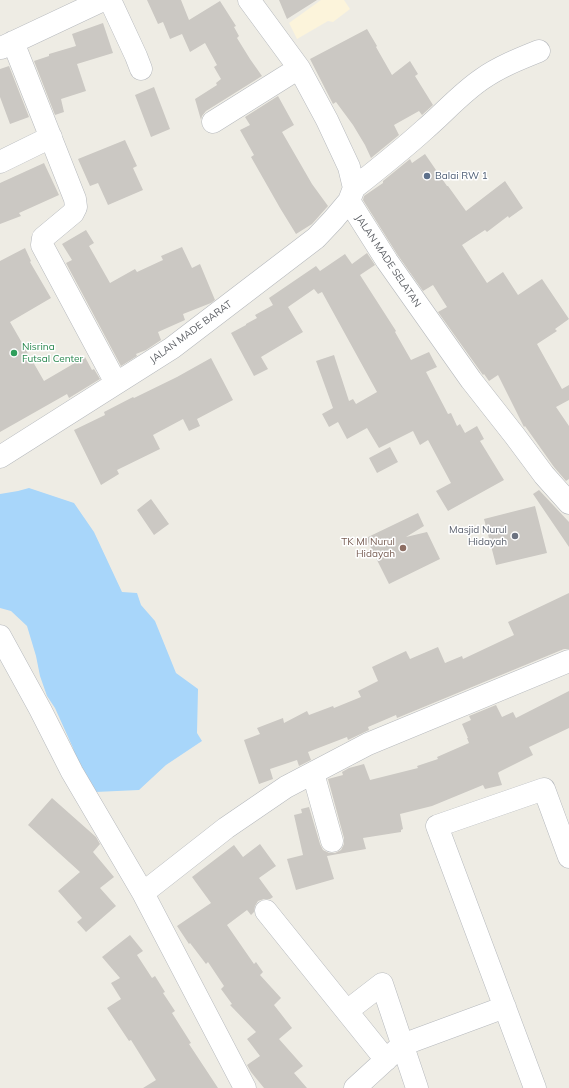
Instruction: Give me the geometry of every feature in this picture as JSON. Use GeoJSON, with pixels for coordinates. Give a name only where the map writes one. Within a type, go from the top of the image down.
{"type":"FeatureCollection","features":[{"type":"Feature","properties":{"kind":"street"},"geometry":{"type":"LineString","coordinates":[[103,0],[7,45],[51,137],[75,199],[76,208],[73,213],[43,238],[42,245],[116,383]]}},
{"type":"Feature","properties":{"kind":"street"},"geometry":{"type":"LineString","coordinates":[[110,0],[141,69]]}},
{"type":"Feature","properties":{"kind":"street","name":"JALAN MADE SELATAN"},"geometry":{"type":"LineString","coordinates":[[248,0],[299,68],[327,120],[349,167],[351,195],[387,261],[471,380],[544,475],[569,503]]}},
{"type":"Feature","properties":{"kind":"street","name":"JALAN MADE BARAT"},"geometry":{"type":"LineString","coordinates":[[0,457],[172,348],[316,238],[333,220],[351,195],[477,82],[506,64],[539,50]]}},
{"type":"Feature","properties":{"kind":"street"},"geometry":{"type":"LineString","coordinates":[[213,122],[299,68]]}},
{"type":"Feature","properties":{"kind":"street"},"geometry":{"type":"LineString","coordinates":[[0,162],[51,137]]}},
{"type":"Feature","properties":{"kind":"street"},"geometry":{"type":"LineString","coordinates":[[0,636],[72,772],[143,893],[245,1088]]}},
{"type":"Feature","properties":{"kind":"street"},"geometry":{"type":"LineString","coordinates":[[143,893],[226,828],[286,787],[368,744],[569,661]]}},
{"type":"Feature","properties":{"kind":"street"},"geometry":{"type":"LineString","coordinates":[[312,773],[332,840]]}},
{"type":"Feature","properties":{"kind":"street"},"geometry":{"type":"LineString","coordinates":[[535,1088],[437,826],[544,789],[569,857]]}},
{"type":"Feature","properties":{"kind":"street"},"geometry":{"type":"LineString","coordinates":[[266,911],[386,1060]]}},
{"type":"Feature","properties":{"kind":"street"},"geometry":{"type":"LineString","coordinates":[[347,1011],[382,984],[417,1088]]}},
{"type":"Feature","properties":{"kind":"street"},"geometry":{"type":"LineString","coordinates":[[355,1088],[402,1045],[505,1007]]}},
{"type":"Feature","properties":{"kind":"shaded area"},"geometry":{"type":"Polygon","coordinates":[[[321,0],[344,0],[350,9],[333,22],[328,21],[297,39],[289,23],[321,0]]]}},
{"type":"Feature","properties":{"kind":"water"},"geometry":{"type":"Polygon","coordinates":[[[29,488],[74,503],[94,532],[122,592],[137,593],[141,605],[155,621],[176,673],[198,689],[197,733],[202,741],[166,765],[139,790],[95,792],[77,765],[73,748],[55,708],[47,696],[40,676],[27,626],[11,611],[0,608],[0,494],[29,488]]]}},
{"type":"Feature","properties":{"kind":"building"},"geometry":{"type":"Polygon","coordinates":[[[147,0],[181,0],[189,20],[220,1],[236,26],[234,27],[239,36],[237,38],[262,76],[206,111],[201,120],[195,99],[217,85],[216,83],[221,79],[214,67],[217,65],[205,43],[190,52],[182,34],[170,39],[163,22],[158,24],[147,0]]]}},
{"type":"Feature","properties":{"kind":"building"},"geometry":{"type":"Polygon","coordinates":[[[279,0],[317,0],[287,19],[279,0]]]}},
{"type":"Feature","properties":{"kind":"building"},"geometry":{"type":"Polygon","coordinates":[[[103,23],[113,53],[77,64],[86,91],[61,99],[64,112],[55,115],[34,61],[49,56],[49,54],[76,46],[72,34],[103,23]]]}},
{"type":"Feature","properties":{"kind":"building"},"geometry":{"type":"Polygon","coordinates":[[[367,29],[392,75],[410,61],[418,74],[415,76],[433,105],[422,115],[419,111],[394,125],[399,135],[371,158],[353,125],[336,102],[333,104],[310,59],[367,29]]]}},
{"type":"Feature","properties":{"kind":"building"},"geometry":{"type":"Polygon","coordinates":[[[9,66],[29,117],[10,124],[0,97],[0,69],[9,66]]]}},
{"type":"Feature","properties":{"kind":"building"},"geometry":{"type":"Polygon","coordinates":[[[154,87],[170,129],[151,137],[135,95],[154,87]]]}},
{"type":"Feature","properties":{"kind":"building"},"geometry":{"type":"Polygon","coordinates":[[[278,96],[294,125],[282,132],[312,184],[328,206],[312,224],[296,234],[251,157],[254,155],[240,130],[250,125],[245,117],[278,96]]]}},
{"type":"Feature","properties":{"kind":"building"},"geometry":{"type":"Polygon","coordinates":[[[125,140],[137,166],[133,168],[143,190],[108,205],[98,183],[90,186],[78,159],[125,140]]]}},
{"type":"Feature","properties":{"kind":"building"},"geometry":{"type":"Polygon","coordinates":[[[425,154],[466,211],[505,181],[523,208],[509,218],[508,216],[487,232],[485,230],[462,245],[487,283],[503,272],[518,295],[542,279],[569,319],[555,329],[557,331],[537,344],[562,389],[569,385],[569,400],[556,407],[569,426],[569,479],[566,481],[554,467],[525,426],[524,427],[498,375],[489,381],[484,374],[483,375],[438,312],[447,307],[433,285],[423,291],[397,254],[363,200],[364,196],[383,183],[383,181],[410,159],[412,163],[425,154]]]}},
{"type":"Feature","properties":{"kind":"building"},"geometry":{"type":"Polygon","coordinates":[[[44,163],[59,195],[19,213],[21,216],[0,224],[0,183],[44,163]]]}},
{"type":"Feature","properties":{"kind":"building"},"geometry":{"type":"Polygon","coordinates":[[[86,230],[94,243],[89,246],[110,283],[135,269],[137,272],[163,260],[161,256],[182,247],[192,268],[200,264],[215,300],[183,314],[185,320],[158,332],[161,340],[146,350],[136,354],[137,356],[121,366],[66,263],[72,260],[62,244],[86,230]]]}},
{"type":"Feature","properties":{"kind":"building"},"geometry":{"type":"Polygon","coordinates":[[[25,248],[31,261],[30,262],[51,298],[10,322],[44,381],[85,357],[92,370],[94,369],[100,379],[69,398],[67,394],[0,432],[0,261],[25,248]]]}},
{"type":"Feature","properties":{"kind":"building"},"geometry":{"type":"Polygon","coordinates":[[[367,253],[375,265],[360,275],[396,331],[395,332],[411,360],[429,352],[437,367],[426,372],[448,414],[451,413],[457,426],[460,424],[465,433],[477,426],[484,439],[480,441],[504,480],[448,511],[436,491],[451,483],[428,440],[420,445],[413,431],[379,448],[367,428],[347,439],[338,422],[329,427],[322,414],[333,408],[316,361],[334,355],[349,401],[353,399],[356,404],[377,392],[322,292],[318,294],[314,289],[288,307],[303,332],[261,357],[268,369],[254,376],[231,333],[257,318],[255,315],[273,305],[269,298],[316,266],[320,271],[345,254],[352,264],[367,253]]]}},
{"type":"Feature","properties":{"kind":"building"},"geometry":{"type":"Polygon","coordinates":[[[211,358],[233,400],[197,419],[200,426],[189,431],[183,419],[153,435],[160,449],[117,470],[119,474],[101,485],[74,430],[105,415],[104,412],[177,377],[211,358]]]}},
{"type":"Feature","properties":{"kind":"building"},"geometry":{"type":"Polygon","coordinates":[[[390,447],[398,462],[377,473],[369,458],[390,447]]]}},
{"type":"Feature","properties":{"kind":"building"},"geometry":{"type":"Polygon","coordinates":[[[539,490],[569,522],[569,547],[533,494],[539,490]]]}},
{"type":"Feature","properties":{"kind":"building"},"geometry":{"type":"Polygon","coordinates":[[[151,499],[169,524],[154,535],[137,510],[151,499]]]}},
{"type":"Feature","properties":{"kind":"building","name":"Masjid Nurul Hidayah"},"geometry":{"type":"Polygon","coordinates":[[[535,506],[547,553],[496,565],[484,519],[535,506]]]}},
{"type":"Feature","properties":{"kind":"building","name":"TK MI Nurul Hidayah"},"geometry":{"type":"Polygon","coordinates":[[[418,513],[424,526],[406,537],[427,532],[440,559],[389,584],[366,538],[418,513]]]}},
{"type":"Feature","properties":{"kind":"building"},"geometry":{"type":"Polygon","coordinates":[[[569,593],[569,649],[564,649],[397,718],[396,715],[368,727],[369,730],[348,740],[347,737],[308,752],[311,760],[299,766],[297,760],[270,769],[273,779],[259,784],[244,740],[260,734],[257,728],[283,718],[284,723],[307,711],[309,715],[333,706],[334,708],[361,697],[358,691],[378,681],[372,667],[406,651],[410,659],[438,647],[445,663],[462,656],[463,659],[514,635],[508,622],[569,593]]]}},
{"type":"Feature","properties":{"kind":"building"},"geometry":{"type":"Polygon","coordinates":[[[569,691],[569,728],[529,747],[533,755],[499,772],[502,785],[485,789],[483,785],[432,806],[400,814],[403,829],[401,832],[363,838],[366,849],[327,856],[334,879],[296,890],[287,859],[303,855],[294,815],[302,813],[301,809],[309,807],[323,850],[329,853],[335,853],[341,850],[344,844],[344,838],[328,779],[343,775],[342,772],[349,768],[364,764],[370,780],[418,768],[417,766],[438,759],[437,757],[469,743],[462,724],[471,720],[469,716],[496,705],[502,717],[513,712],[516,718],[569,691]]]}},
{"type":"Feature","properties":{"kind":"building"},"geometry":{"type":"Polygon","coordinates":[[[52,798],[96,837],[100,844],[93,852],[114,877],[100,888],[116,906],[86,932],[77,922],[82,918],[58,891],[80,872],[28,825],[52,798]]]}},
{"type":"Feature","properties":{"kind":"building"},"geometry":{"type":"Polygon","coordinates":[[[260,844],[276,866],[259,878],[273,897],[258,901],[254,912],[251,915],[247,910],[227,925],[254,964],[256,962],[263,972],[260,975],[281,998],[274,1005],[292,1028],[279,1039],[303,1066],[294,1073],[307,1088],[264,1088],[251,1072],[247,1065],[260,1056],[247,1039],[256,1032],[230,1005],[232,1004],[221,989],[224,986],[208,962],[206,964],[190,943],[189,944],[177,926],[211,903],[192,877],[234,845],[243,857],[260,844]]]}},
{"type":"Feature","properties":{"kind":"building"},"geometry":{"type":"Polygon","coordinates":[[[130,935],[143,951],[137,955],[152,978],[155,976],[165,992],[163,993],[175,1011],[172,1013],[191,1043],[189,1044],[218,1088],[143,1088],[156,1080],[131,1040],[129,1041],[107,1008],[121,999],[111,983],[120,978],[102,957],[130,935]]]}},
{"type":"Feature","properties":{"kind":"place","name":"Balai RW 1"},"geometry":{"type":"Point","coordinates":[427,176]}},
{"type":"Feature","properties":{"kind":"place","name":"Nisrina Futsal Center"},"geometry":{"type":"Point","coordinates":[14,353]}},
{"type":"Feature","properties":{"kind":"place","name":"Masjid Nurul Hidayah"},"geometry":{"type":"Point","coordinates":[515,536]}},
{"type":"Feature","properties":{"kind":"place","name":"TK MI Nurul Hidayah"},"geometry":{"type":"Point","coordinates":[403,548]}}]}
